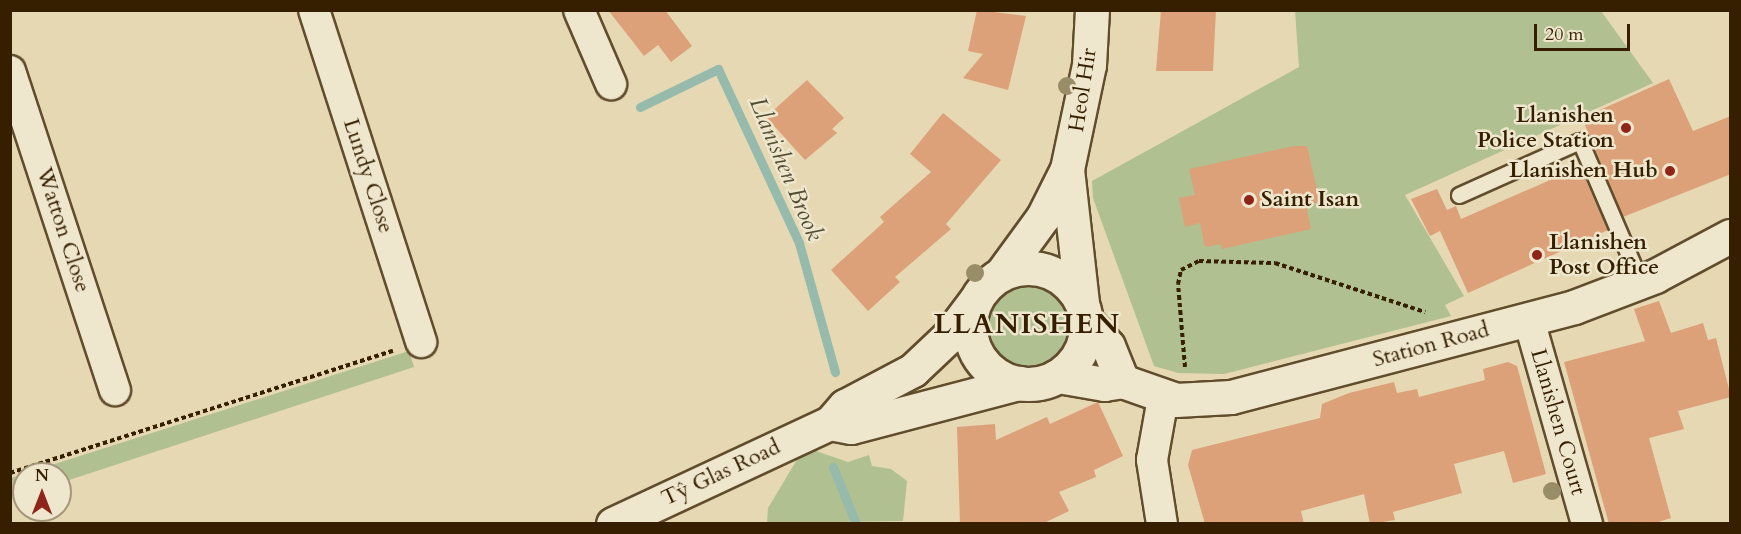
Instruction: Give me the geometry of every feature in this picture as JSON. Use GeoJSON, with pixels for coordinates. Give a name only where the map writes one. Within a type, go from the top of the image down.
{"type":"FeatureCollection","features":[{"type":"Feature","properties":{"kind":"main road","name":"Heol Hir"},"geometry":{"type":"LineString","coordinates":[[1002,273],[1043,217],[1068,169],[1087,75],[1092,10]]}},
{"type":"Feature","properties":{"kind":"main road","name":"Heol Hir"},"geometry":{"type":"LineString","coordinates":[[1068,169],[1084,312]]}},
{"type":"Feature","properties":{"kind":"main road","name":"Station Road"},"geometry":{"type":"LineString","coordinates":[[1058,376],[1104,384],[1122,381],[1163,398],[1204,401],[1231,397],[1529,320],[1641,283],[1731,236]]}},
{"type":"Feature","properties":{"kind":"main road"},"geometry":{"type":"LineString","coordinates":[[1084,312],[1078,357],[1058,376],[1019,383],[999,377],[977,353],[970,321],[975,301],[1002,273],[1034,268],[1049,271],[1071,286],[1084,312],[1108,346],[1122,381]]}},
{"type":"Feature","properties":{"kind":"main road","name":"Tŷ Glas Road"},"geometry":{"type":"LineString","coordinates":[[613,524],[830,423],[845,406],[913,370],[948,337],[975,301]]}},
{"type":"Feature","properties":{"kind":"main road","name":"Tŷ Glas Road"},"geometry":{"type":"LineString","coordinates":[[830,423],[851,427],[1019,383]]}},
{"type":"Feature","properties":{"kind":"street","name":"Lundy Close"},"geometry":{"type":"LineString","coordinates":[[315,10],[409,346]]}},
{"type":"Feature","properties":{"kind":"street"},"geometry":{"type":"LineString","coordinates":[[579,10],[611,84]]}},
{"type":"Feature","properties":{"kind":"street","name":"Watton Close"},"geometry":{"type":"LineString","coordinates":[[10,70],[115,390]]}},
{"type":"Feature","properties":{"kind":"street","name":"Llanishen Court"},"geometry":{"type":"LineString","coordinates":[[1529,320],[1587,524]]}},
{"type":"Feature","properties":{"kind":"street"},"geometry":{"type":"LineString","coordinates":[[1162,524],[1152,460],[1163,398]]}},
{"type":"Feature","properties":{"kind":"lane"},"geometry":{"type":"LineString","coordinates":[[1459,195],[1580,141],[1641,283]]}},
{"type":"Feature","properties":{"kind":"path"},"geometry":{"type":"LineString","coordinates":[[1186,373],[1178,284],[1181,270],[1199,261],[1275,263],[1432,315]]}},
{"type":"Feature","properties":{"kind":"path"},"geometry":{"type":"LineString","coordinates":[[10,473],[409,346]]}},
{"type":"Feature","properties":{"kind":"green space"},"geometry":{"type":"Polygon","coordinates":[[[1295,11],[1601,11],[1653,83],[1405,195],[1464,296],[1445,305],[1451,316],[1224,374],[1178,373],[1154,366],[1093,198],[1092,181],[1299,67],[1295,11]]]}},
{"type":"Feature","properties":{"kind":"green space"},"geometry":{"type":"Polygon","coordinates":[[[1028,280],[1045,283],[1059,293],[1069,307],[1072,324],[1069,341],[1059,355],[1045,365],[1028,368],[1011,365],[997,355],[987,341],[984,324],[987,307],[997,293],[1011,283],[1028,280]]]}},
{"type":"Feature","properties":{"kind":"green space"},"geometry":{"type":"Polygon","coordinates":[[[409,351],[414,367],[72,479],[72,462],[61,462],[409,351]]]}},
{"type":"Feature","properties":{"kind":"green space"},"geometry":{"type":"Polygon","coordinates":[[[813,450],[848,462],[869,455],[872,466],[891,469],[907,481],[903,521],[767,523],[768,508],[798,458],[813,450]]]}},
{"type":"Feature","properties":{"kind":"building"},"geometry":{"type":"Polygon","coordinates":[[[608,10],[665,10],[692,46],[671,62],[658,45],[644,56],[608,10]]]}},
{"type":"Feature","properties":{"kind":"building"},"geometry":{"type":"Polygon","coordinates":[[[977,10],[1026,16],[1008,90],[963,78],[983,54],[968,51],[977,10]]]}},
{"type":"Feature","properties":{"kind":"building"},"geometry":{"type":"Polygon","coordinates":[[[1161,10],[1216,10],[1213,71],[1156,71],[1161,10]]]}},
{"type":"Feature","properties":{"kind":"building"},"geometry":{"type":"Polygon","coordinates":[[[1669,79],[1693,131],[1731,116],[1731,174],[1623,217],[1582,118],[1669,79]]]}},
{"type":"Feature","properties":{"kind":"building"},"geometry":{"type":"Polygon","coordinates":[[[807,80],[844,118],[832,129],[837,133],[805,160],[766,117],[807,80]]]}},
{"type":"Feature","properties":{"kind":"building"},"geometry":{"type":"Polygon","coordinates":[[[943,113],[1001,160],[946,224],[951,229],[895,277],[900,282],[868,311],[831,270],[884,222],[880,217],[931,172],[910,154],[943,113]]]}},
{"type":"Feature","properties":{"kind":"building","name":"Saint Isan"},"geometry":{"type":"Polygon","coordinates":[[[1294,146],[1307,146],[1320,202],[1306,205],[1311,229],[1222,249],[1221,244],[1205,247],[1200,223],[1185,227],[1179,198],[1195,195],[1189,169],[1294,146]]]}},
{"type":"Feature","properties":{"kind":"building"},"geometry":{"type":"Polygon","coordinates":[[[1580,167],[1608,230],[1468,293],[1440,231],[1430,236],[1411,199],[1437,189],[1447,210],[1456,206],[1461,219],[1580,167]]]}},
{"type":"Feature","properties":{"kind":"building"},"geometry":{"type":"Polygon","coordinates":[[[1659,301],[1671,333],[1703,323],[1708,340],[1716,338],[1731,397],[1678,411],[1684,429],[1649,438],[1671,518],[1652,524],[1609,524],[1564,362],[1645,341],[1634,309],[1659,301]]]}},
{"type":"Feature","properties":{"kind":"building"},"geometry":{"type":"Polygon","coordinates":[[[1508,362],[1517,366],[1546,474],[1513,483],[1504,451],[1454,464],[1462,493],[1393,512],[1395,520],[1370,524],[1364,494],[1301,511],[1304,524],[1205,524],[1188,465],[1192,450],[1320,418],[1322,404],[1349,393],[1394,382],[1397,393],[1417,389],[1419,397],[1485,380],[1483,369],[1508,362]]]}},
{"type":"Feature","properties":{"kind":"building"},"geometry":{"type":"Polygon","coordinates":[[[1098,402],[1123,456],[1094,470],[1096,477],[1059,492],[1069,511],[1042,524],[960,524],[957,427],[995,424],[996,440],[1047,417],[1050,424],[1098,402]]]}},
{"type":"Feature","properties":{"kind":"waterway","name":"Llanishen Brook"},"geometry":{"type":"LineString","coordinates":[[640,107],[718,69],[799,243],[835,372]]}},
{"type":"Feature","properties":{"kind":"waterway","name":"Llanishen Brook"},"geometry":{"type":"LineString","coordinates":[[833,467],[856,524]]}},
{"type":"Feature","properties":{"kind":"place","name":"Llanishen Police Station"},"geometry":{"type":"Point","coordinates":[1626,128]}},
{"type":"Feature","properties":{"kind":"place","name":"Llanishen Hub"},"geometry":{"type":"Point","coordinates":[1670,171]}},
{"type":"Feature","properties":{"kind":"place","name":"Saint Isan"},"geometry":{"type":"Point","coordinates":[1249,200]}},
{"type":"Feature","properties":{"kind":"place","name":"Llanishen Post Office"},"geometry":{"type":"Point","coordinates":[1537,255]}},
{"type":"Feature","properties":{"kind":"district","name":"LLANISHEN"},"geometry":{"type":"Point","coordinates":[1027,324]}}]}
